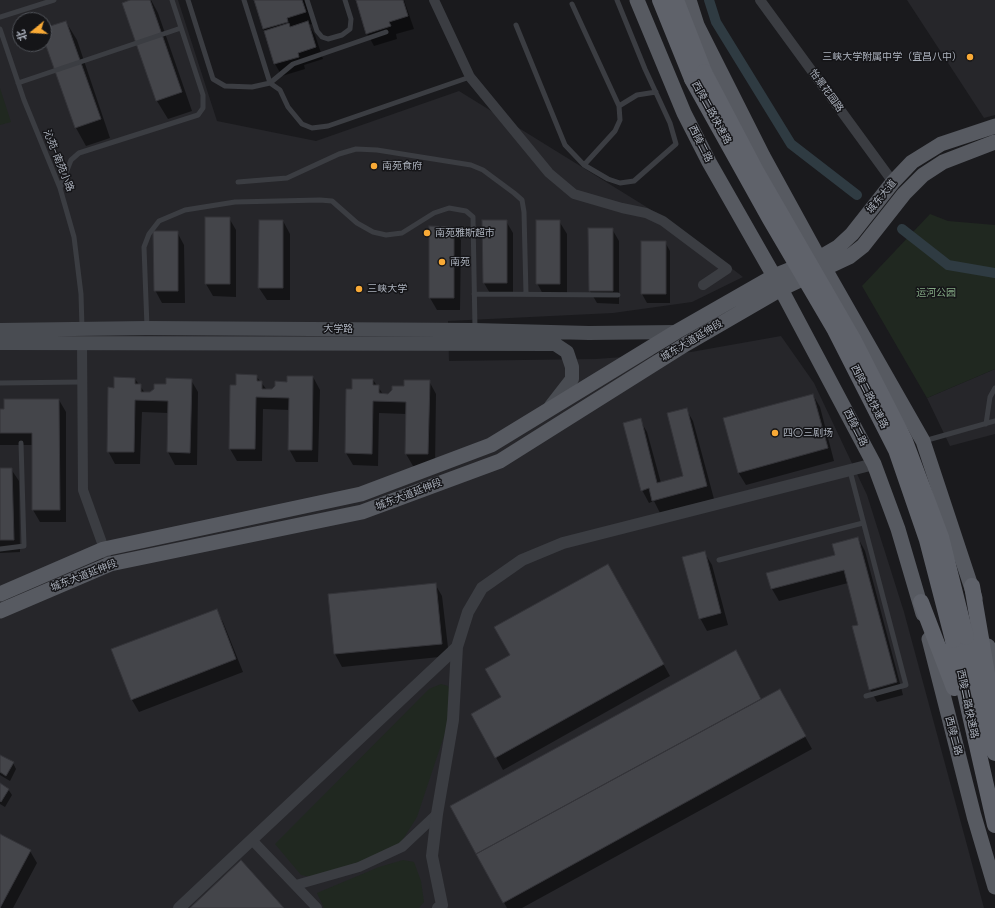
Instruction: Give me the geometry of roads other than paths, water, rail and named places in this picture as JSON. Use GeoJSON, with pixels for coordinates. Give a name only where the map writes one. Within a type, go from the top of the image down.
{"type":"FeatureCollection","features":[{"type":"Feature","properties":{"kind":"highway","name":"西陵二路快速路"},"geometry":{"type":"LineString","coordinates":[[660,0],[698,75],[854,339],[905,441],[941,537],[978,756],[995,825]]}},
{"type":"Feature","properties":{"kind":"highway","name":"西陵二路快速路"},"geometry":{"type":"LineString","coordinates":[[676,0],[698,75]]}},
{"type":"Feature","properties":{"kind":"highway"},"geometry":{"type":"LineString","coordinates":[[972,586],[995,720]]}},
{"type":"Feature","properties":{"kind":"highway"},"geometry":{"type":"LineString","coordinates":[[921,602],[948,670],[978,756]]}},
{"type":"Feature","properties":{"kind":"highway","name":"西陵二路快速路"},"geometry":{"type":"LineString","coordinates":[[959,638],[995,753]]}},
{"type":"Feature","properties":{"kind":"main road","name":"西陵二路"},"geometry":{"type":"LineString","coordinates":[[637,0],[684,113],[709,162],[774,276],[874,464],[898,529],[921,602],[947,710],[995,887]]}},
{"type":"Feature","properties":{"kind":"main road"},"geometry":{"type":"LineString","coordinates":[[688,0],[697,25],[756,142],[822,264],[923,441],[972,586],[995,670]]}},
{"type":"Feature","properties":{"kind":"main road","name":"城东大道"},"geometry":{"type":"LineString","coordinates":[[781,289],[822,264],[852,234],[893,182],[912,162],[941,144],[995,126]]}},
{"type":"Feature","properties":{"kind":"main road","name":"城东大道"},"geometry":{"type":"LineString","coordinates":[[774,276],[849,257],[863,246],[904,194],[923,176],[943,162],[995,142]]}},
{"type":"Feature","properties":{"kind":"main road","name":"城东大道延伸段"},"geometry":{"type":"LineString","coordinates":[[0,594],[104,549],[361,494],[492,446],[549,409],[676,332],[774,276]]}},
{"type":"Feature","properties":{"kind":"main road","name":"城东大道延伸段"},"geometry":{"type":"LineString","coordinates":[[0,611],[110,564],[362,512],[500,461],[686,344],[781,289]]}},
{"type":"Feature","properties":{"kind":"main road","name":"大学路"},"geometry":{"type":"LineString","coordinates":[[0,343],[147,328],[475,330],[589,333],[676,332]]}},
{"type":"Feature","properties":{"kind":"main road","name":"大学路"},"geometry":{"type":"LineString","coordinates":[[0,330],[82,335],[555,344],[567,352],[572,367],[572,379],[549,409]]}},
{"type":"Feature","properties":{"kind":"street"},"geometry":{"type":"LineString","coordinates":[[434,0],[470,77],[549,173],[574,194],[622,208],[646,213],[664,221],[727,269],[703,285]]}},
{"type":"Feature","properties":{"kind":"street","name":"怡景花园路"},"geometry":{"type":"LineString","coordinates":[[760,0],[893,182]]}},
{"type":"Feature","properties":{"kind":"street"},"geometry":{"type":"LineString","coordinates":[[82,335],[81,382],[83,490],[110,564]]}},
{"type":"Feature","properties":{"kind":"street"},"geometry":{"type":"LineString","coordinates":[[438,908],[442,906],[432,856],[437,814],[453,720],[457,647],[468,612],[482,588],[522,560],[563,543],[874,464]]}},
{"type":"Feature","properties":{"kind":"street"},"geometry":{"type":"LineString","coordinates":[[179,908],[457,647]]}},
{"type":"Feature","properties":{"kind":"street"},"geometry":{"type":"LineString","coordinates":[[296,885],[358,867],[402,847],[437,814]]}},
{"type":"Feature","properties":{"kind":"street"},"geometry":{"type":"LineString","coordinates":[[252,840],[317,908]]}},
{"type":"Feature","properties":{"kind":"lane"},"geometry":{"type":"LineString","coordinates":[[0,17],[54,0]]}},
{"type":"Feature","properties":{"kind":"lane"},"geometry":{"type":"LineString","coordinates":[[60,188],[72,160],[79,153],[198,115],[203,108],[203,95],[172,0]]}},
{"type":"Feature","properties":{"kind":"lane"},"geometry":{"type":"LineString","coordinates":[[188,0],[213,79],[225,86],[252,87],[270,83],[293,64],[386,32]]}},
{"type":"Feature","properties":{"kind":"lane"},"geometry":{"type":"LineString","coordinates":[[244,0],[270,83],[280,90],[288,107],[302,124],[312,128],[328,126],[470,77]]}},
{"type":"Feature","properties":{"kind":"lane"},"geometry":{"type":"LineString","coordinates":[[307,0],[317,31],[322,37],[328,39],[342,36],[350,29],[351,19],[345,0]]}},
{"type":"Feature","properties":{"kind":"lane"},"geometry":{"type":"LineString","coordinates":[[516,25],[564,145],[584,165],[608,179],[620,183],[634,181],[676,144],[670,122],[617,0]]}},
{"type":"Feature","properties":{"kind":"lane"},"geometry":{"type":"LineString","coordinates":[[572,4],[619,106],[620,120],[615,131],[584,165]]}},
{"type":"Feature","properties":{"kind":"lane"},"geometry":{"type":"LineString","coordinates":[[18,83],[181,28]]}},
{"type":"Feature","properties":{"kind":"lane","name":"沁苑-南苑小路"},"geometry":{"type":"LineString","coordinates":[[0,29],[40,143],[60,188],[74,237],[81,294],[82,335]]}},
{"type":"Feature","properties":{"kind":"lane"},"geometry":{"type":"LineString","coordinates":[[619,106],[637,95],[656,92]]}},
{"type":"Feature","properties":{"kind":"lane"},"geometry":{"type":"LineString","coordinates":[[238,182],[287,178],[339,154],[356,149],[377,150],[471,165],[483,170],[522,200],[524,212],[526,294]]}},
{"type":"Feature","properties":{"kind":"lane"},"geometry":{"type":"LineString","coordinates":[[147,328],[144,247],[149,234],[159,221],[185,210],[235,202],[332,201],[357,223],[373,232],[386,235],[402,233],[434,213],[448,208],[466,210],[473,218],[475,330]]}},
{"type":"Feature","properties":{"kind":"lane"},"geometry":{"type":"LineString","coordinates":[[474,294],[618,294]]}},
{"type":"Feature","properties":{"kind":"lane"},"geometry":{"type":"LineString","coordinates":[[0,383],[81,382]]}},
{"type":"Feature","properties":{"kind":"lane"},"geometry":{"type":"LineString","coordinates":[[986,424],[990,397],[995,388]]}},
{"type":"Feature","properties":{"kind":"lane"},"geometry":{"type":"LineString","coordinates":[[923,441],[995,421]]}},
{"type":"Feature","properties":{"kind":"lane"},"geometry":{"type":"LineString","coordinates":[[0,548],[24,546],[21,444]]}},
{"type":"Feature","properties":{"kind":"lane"},"geometry":{"type":"LineString","coordinates":[[850,470],[906,685],[866,696]]}},
{"type":"Feature","properties":{"kind":"lane"},"geometry":{"type":"LineString","coordinates":[[719,560],[864,523]]}},
{"type":"Feature","properties":{"kind":"waterway"},"geometry":{"type":"LineString","coordinates":[[709,0],[716,22],[791,144],[857,195]]}},
{"type":"Feature","properties":{"kind":"waterway"},"geometry":{"type":"LineString","coordinates":[[902,229],[948,265],[995,273]]}},
{"type":"Feature","properties":{"kind":"place","name":"三峡大学附属中学（宜昌八中）"},"geometry":{"type":"Point","coordinates":[970,57]}},
{"type":"Feature","properties":{"kind":"place","name":"南苑食府"},"geometry":{"type":"Point","coordinates":[374,166]}},
{"type":"Feature","properties":{"kind":"place","name":"南苑雅斯超市"},"geometry":{"type":"Point","coordinates":[427,233]}},
{"type":"Feature","properties":{"kind":"place","name":"南苑"},"geometry":{"type":"Point","coordinates":[442,262]}},
{"type":"Feature","properties":{"kind":"place","name":"三峡大学"},"geometry":{"type":"Point","coordinates":[359,289]}},
{"type":"Feature","properties":{"kind":"place","name":"四〇三剧场"},"geometry":{"type":"Point","coordinates":[775,433]}},
{"type":"Feature","properties":{"kind":"park label","name":"运河公园"},"geometry":{"type":"Point","coordinates":[936,293]}}]}
